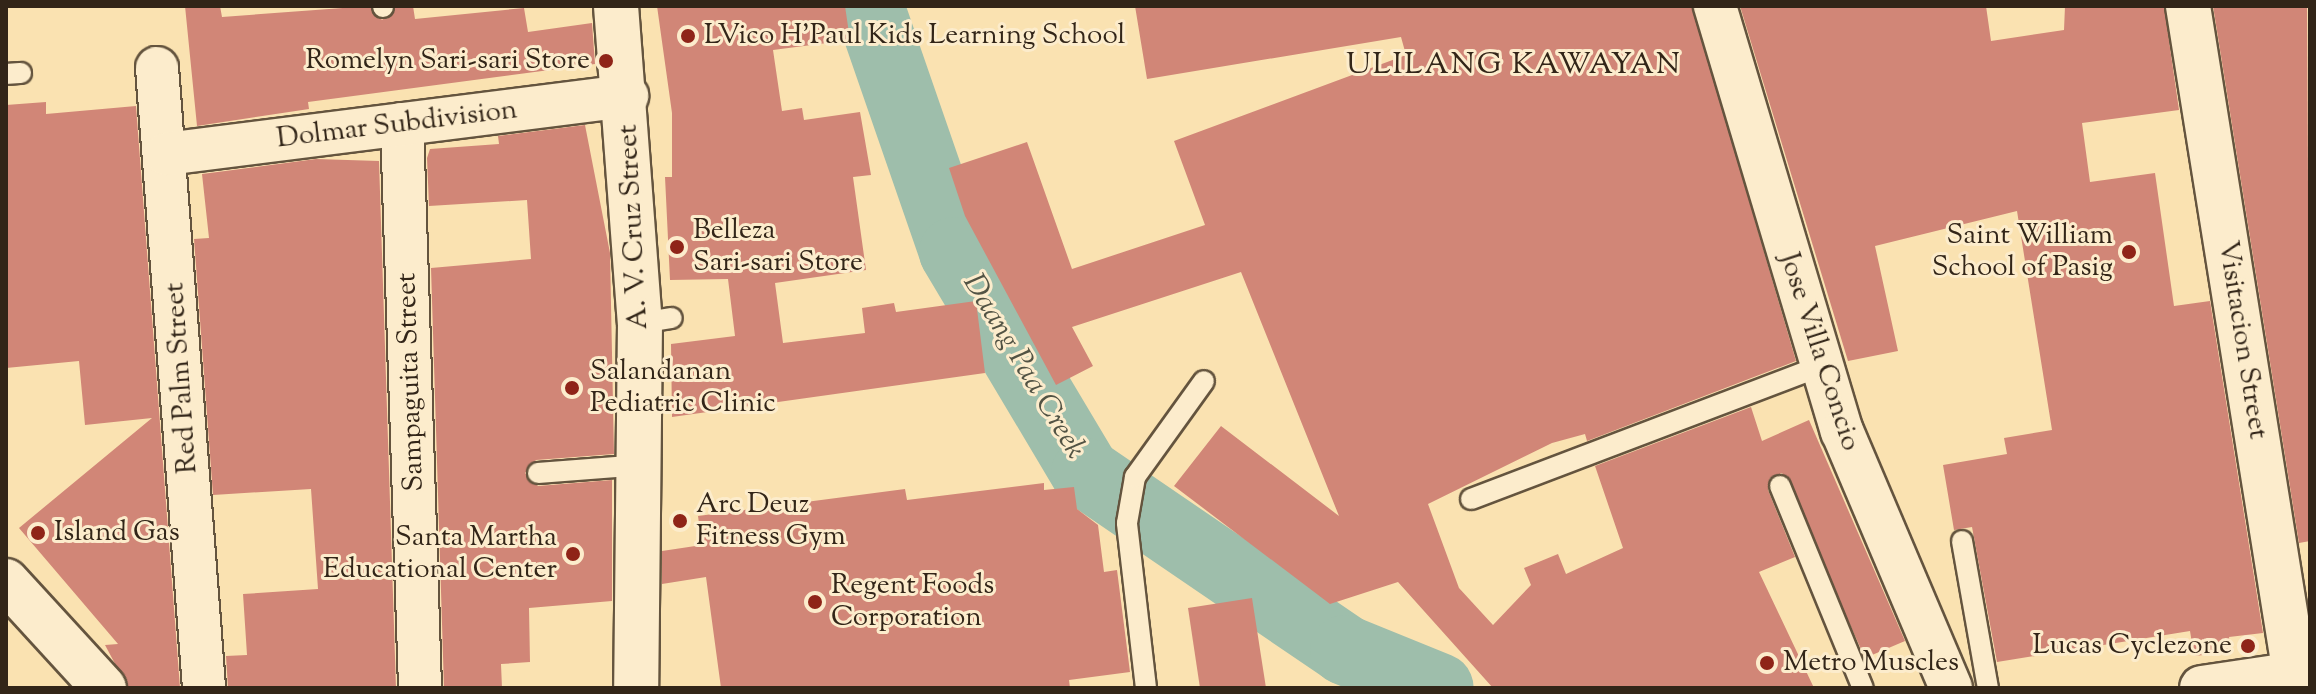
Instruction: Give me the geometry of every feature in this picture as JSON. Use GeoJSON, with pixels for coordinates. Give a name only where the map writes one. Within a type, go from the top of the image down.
{"type":"FeatureCollection","features":[{"type":"Feature","properties":{"kind":"main road","name":"A. V. Cruz Street"},"geometry":{"type":"LineString","coordinates":[[616,6],[656,320],[642,465],[636,688]]}},
{"type":"Feature","properties":{"kind":"main road","name":"Visitacion Street"},"geometry":{"type":"LineString","coordinates":[[2188,6],[2303,673]]}},
{"type":"Feature","properties":{"kind":"main road"},"geometry":{"type":"LineString","coordinates":[[6,581],[104,688]]}},
{"type":"Feature","properties":{"kind":"main road"},"geometry":{"type":"LineString","coordinates":[[2202,688],[2303,673]]}},
{"type":"Feature","properties":{"kind":"street","name":"Jose Villa Concio"},"geometry":{"type":"LineString","coordinates":[[1715,6],[1821,366],[1951,688]]}},
{"type":"Feature","properties":{"kind":"street","name":"Red Palm Street"},"geometry":{"type":"LineString","coordinates":[[157,68],[166,154],[204,688]]}},
{"type":"Feature","properties":{"kind":"street","name":"Dolmar Subdivision"},"geometry":{"type":"LineString","coordinates":[[166,154],[627,96]]}},
{"type":"Feature","properties":{"kind":"street","name":"Sampaguita Street"},"geometry":{"type":"LineString","coordinates":[[402,124],[420,688]]}},
{"type":"Feature","properties":{"kind":"lane"},"geometry":{"type":"LineString","coordinates":[[1471,499],[1821,366]]}},
{"type":"Feature","properties":{"kind":"lane"},"geometry":{"type":"LineString","coordinates":[[1146,688],[1127,523],[1135,477],[1204,381]]}},
{"type":"Feature","properties":{"kind":"lane"},"geometry":{"type":"LineString","coordinates":[[538,473],[642,465]]}},
{"type":"Feature","properties":{"kind":"lane"},"geometry":{"type":"LineString","coordinates":[[1780,486],[1863,688]]}},
{"type":"Feature","properties":{"kind":"lane"},"geometry":{"type":"LineString","coordinates":[[1962,541],[1988,688]]}},
{"type":"Feature","properties":{"kind":"building"},"geometry":{"type":"Polygon","coordinates":[[[185,6],[220,6],[222,17],[370,6],[382,20],[396,6],[413,6],[415,19],[524,8],[528,32],[592,23],[595,64],[308,102],[309,109],[197,126],[185,6]]]}},
{"type":"Feature","properties":{"kind":"building"},"geometry":{"type":"Polygon","coordinates":[[[657,6],[845,6],[850,40],[773,50],[782,111],[802,108],[804,120],[860,112],[871,175],[853,177],[866,270],[775,283],[783,343],[865,333],[862,308],[894,303],[896,312],[976,301],[985,373],[672,417],[671,344],[735,336],[728,279],[670,280],[665,177],[672,177],[672,113],[657,6]]]}},
{"type":"Feature","properties":{"kind":"building"},"geometry":{"type":"Polygon","coordinates":[[[1135,6],[1692,6],[1796,361],[1587,441],[1585,434],[1552,443],[1428,504],[1459,588],[1493,625],[1531,585],[1524,568],[1558,554],[1566,574],[1623,548],[1595,466],[1751,407],[1762,441],[1809,420],[1905,641],[1865,658],[1782,473],[1770,478],[1768,490],[1795,557],[1759,572],[1814,688],[1493,688],[1398,582],[1330,604],[1174,486],[1221,426],[1339,516],[1241,272],[1072,327],[1093,366],[1056,385],[965,216],[949,168],[1027,142],[1072,269],[1205,225],[1174,141],[1406,55],[1401,37],[1147,79],[1135,6]]]}},
{"type":"Feature","properties":{"kind":"building"},"geometry":{"type":"Polygon","coordinates":[[[1740,6],[1986,6],[1991,41],[2064,30],[2065,6],[2164,6],[2179,110],[2082,123],[2090,182],[2155,173],[2174,306],[2210,301],[2263,633],[2229,637],[2231,652],[2194,656],[2190,631],[1997,662],[1972,527],[1954,530],[1943,465],[2007,454],[2004,438],[2052,430],[2017,211],[1875,246],[1898,351],[1848,361],[1740,6]]]}},
{"type":"Feature","properties":{"kind":"building"},"geometry":{"type":"Polygon","coordinates":[[[2213,6],[2307,6],[2310,541],[2299,543],[2213,6]]]}},
{"type":"Feature","properties":{"kind":"building"},"geometry":{"type":"Polygon","coordinates":[[[46,102],[46,114],[136,106],[180,688],[128,688],[105,645],[118,644],[19,528],[152,418],[85,425],[79,361],[6,368],[6,105],[46,102]]]}},
{"type":"Feature","properties":{"kind":"building"},"geometry":{"type":"Polygon","coordinates":[[[585,125],[610,253],[614,454],[536,460],[525,473],[538,486],[612,480],[612,601],[529,608],[530,662],[501,664],[502,688],[444,688],[431,268],[531,259],[527,200],[429,206],[427,158],[430,149],[499,144],[498,136],[585,125]]]}},
{"type":"Feature","properties":{"kind":"building"},"geometry":{"type":"Polygon","coordinates":[[[316,159],[379,161],[396,688],[228,688],[226,656],[247,655],[243,594],[318,589],[311,489],[213,495],[194,239],[209,238],[202,174],[316,159]]]}},
{"type":"Feature","properties":{"kind":"building"},"geometry":{"type":"Polygon","coordinates":[[[1044,483],[1044,490],[1074,487],[1077,509],[1098,525],[1104,572],[1117,570],[1130,672],[1069,680],[1070,688],[721,688],[706,577],[662,584],[662,551],[702,545],[698,516],[905,489],[907,500],[1044,483]]]}},
{"type":"Feature","properties":{"kind":"building"},"geometry":{"type":"Polygon","coordinates":[[[1252,598],[1266,688],[1200,688],[1188,608],[1252,598]]]}},
{"type":"Feature","properties":{"kind":"waterway","name":"Daang Paa Creek"},"geometry":{"type":"LineString","coordinates":[[869,6],[954,252],[1086,473],[1345,650],[1439,688]]}},
{"type":"Feature","properties":{"kind":"place","name":"LVico H'Paul Kids Learning School"},"geometry":{"type":"Point","coordinates":[688,36]}},
{"type":"Feature","properties":{"kind":"place","name":"Romelyn Sari-sari Store"},"geometry":{"type":"Point","coordinates":[606,61]}},
{"type":"Feature","properties":{"kind":"place","name":"Belleza Sari-sari Store"},"geometry":{"type":"Point","coordinates":[677,247]}},
{"type":"Feature","properties":{"kind":"place","name":"Saint William School of Pasig"},"geometry":{"type":"Point","coordinates":[2129,252]}},
{"type":"Feature","properties":{"kind":"place","name":"Salandanan Pediatric Clinic"},"geometry":{"type":"Point","coordinates":[572,388]}},
{"type":"Feature","properties":{"kind":"place","name":"Arc Deuz Fitness Gym"},"geometry":{"type":"Point","coordinates":[680,521]}},
{"type":"Feature","properties":{"kind":"place","name":"Island Gas"},"geometry":{"type":"Point","coordinates":[38,533]}},
{"type":"Feature","properties":{"kind":"place","name":"Santa Martha Educational Center"},"geometry":{"type":"Point","coordinates":[573,554]}},
{"type":"Feature","properties":{"kind":"place","name":"Regent Foods Corporation"},"geometry":{"type":"Point","coordinates":[815,602]}},
{"type":"Feature","properties":{"kind":"place","name":"Lucas Cyclezone"},"geometry":{"type":"Point","coordinates":[2248,646]}},
{"type":"Feature","properties":{"kind":"place","name":"Metro Muscles"},"geometry":{"type":"Point","coordinates":[1767,663]}},
{"type":"Feature","properties":{"kind":"district","name":"ULILANG KAWAYAN"},"geometry":{"type":"Point","coordinates":[1514,66]}}]}
